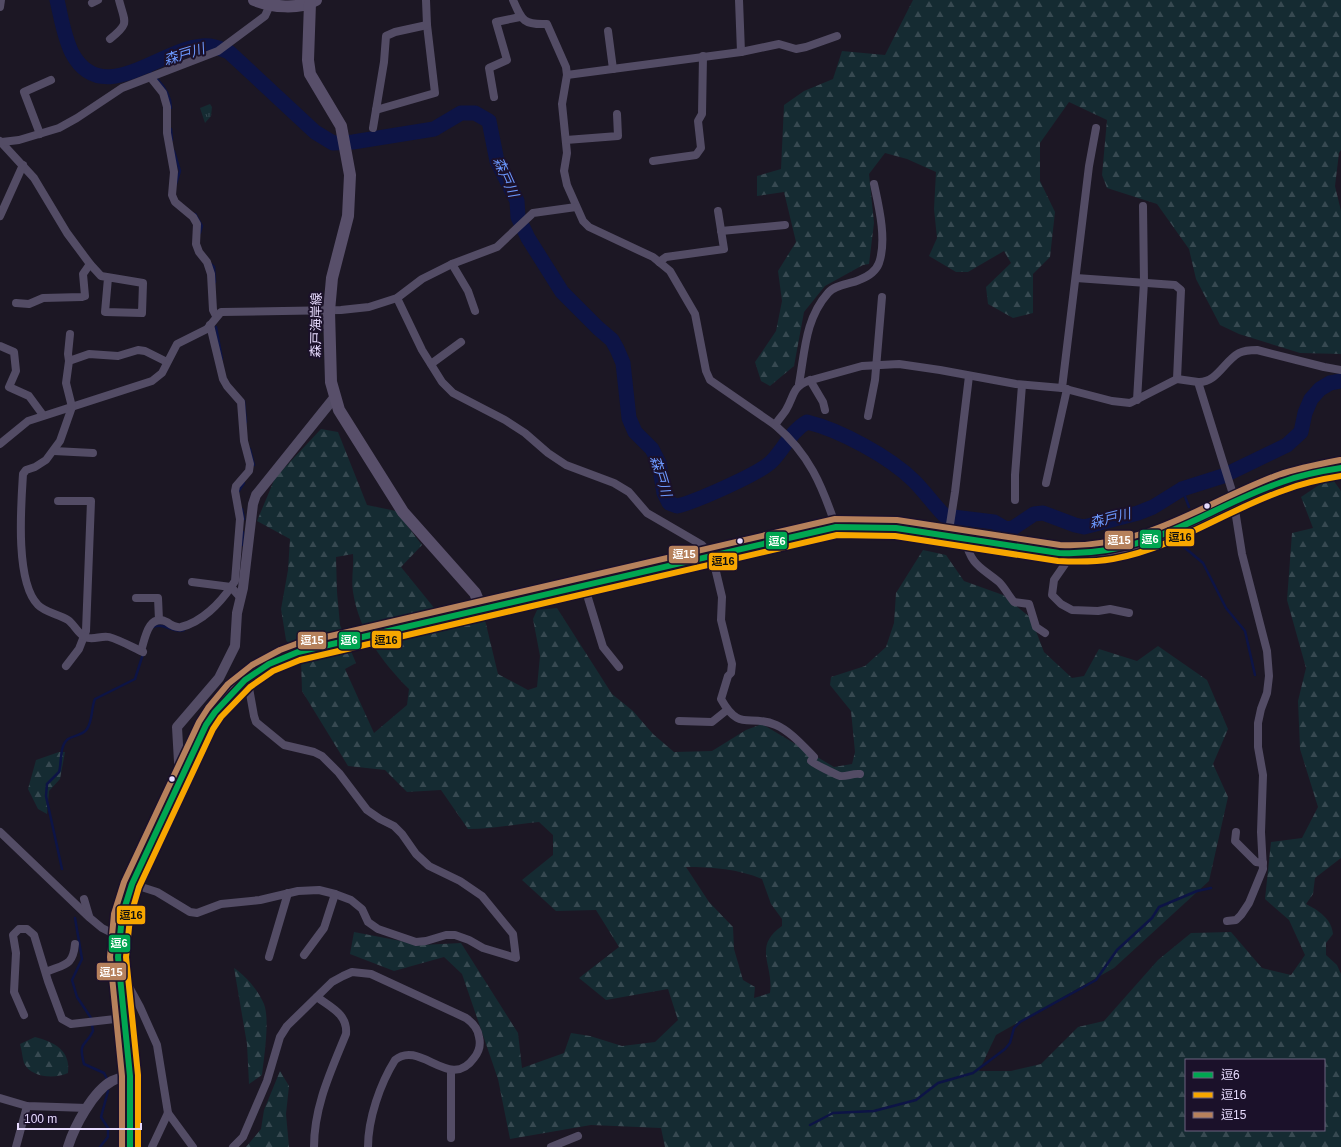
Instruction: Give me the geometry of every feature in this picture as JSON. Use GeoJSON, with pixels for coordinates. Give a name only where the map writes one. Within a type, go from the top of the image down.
{"type":"FeatureCollection","features":[{"type":"Feature","properties":{"kind":"highway"},"geometry":{"type":"LineString","coordinates":[[444,617],[482,610],[836,527],[882,527],[1045,552],[1072,554],[1110,551],[1156,539],[1235,502],[1300,475],[1341,468]]}},
{"type":"Feature","properties":{"kind":"highway"},"geometry":{"type":"LineString","coordinates":[[133,1147],[130,1076],[118,957],[118,936],[122,916],[132,884],[206,725],[216,709],[229,693],[247,677],[270,663],[298,652]]}},
{"type":"Feature","properties":{"kind":"main road","name":"森戸海岸線"},"geometry":{"type":"LineString","coordinates":[[254,0],[270,5],[288,6],[313,2],[308,60],[310,74],[338,120],[344,134],[350,186],[348,216],[332,278],[329,311],[331,382],[334,398],[339,410],[399,506],[475,593],[482,610]]}},
{"type":"Feature","properties":{"kind":"street"},"geometry":{"type":"LineString","coordinates":[[0,7],[1,0]]}},
{"type":"Feature","properties":{"kind":"street"},"geometry":{"type":"LineString","coordinates":[[110,39],[124,28],[125,23],[119,0]]}},
{"type":"Feature","properties":{"kind":"street"},"geometry":{"type":"LineString","coordinates":[[376,110],[435,93],[427,25],[426,0]]}},
{"type":"Feature","properties":{"kind":"street"},"geometry":{"type":"LineString","coordinates":[[513,0],[520,17],[526,22],[533,25],[547,24],[566,67],[567,75],[562,104],[567,153],[564,171],[566,185],[583,221],[589,227],[659,262],[670,271],[695,314],[699,327],[706,371],[710,380],[775,425],[794,442],[803,453],[818,481],[836,527]]}},
{"type":"Feature","properties":{"kind":"street"},"geometry":{"type":"LineString","coordinates":[[740,0],[741,52]]}},
{"type":"Feature","properties":{"kind":"street"},"geometry":{"type":"LineString","coordinates":[[1,142],[19,140],[59,128],[77,118],[122,88],[219,50],[264,16],[270,5]]}},
{"type":"Feature","properties":{"kind":"street"},"geometry":{"type":"LineString","coordinates":[[494,97],[489,68],[507,60],[496,22],[520,17]]}},
{"type":"Feature","properties":{"kind":"street"},"geometry":{"type":"LineString","coordinates":[[373,128],[386,36],[395,32],[427,25]]}},
{"type":"Feature","properties":{"kind":"street"},"geometry":{"type":"LineString","coordinates":[[608,31],[613,68]]}},
{"type":"Feature","properties":{"kind":"street"},"geometry":{"type":"LineString","coordinates":[[567,75],[741,52],[779,44],[796,49],[837,36]]}},
{"type":"Feature","properties":{"kind":"street"},"geometry":{"type":"LineString","coordinates":[[653,161],[696,155],[701,148],[698,121],[702,114],[703,56]]}},
{"type":"Feature","properties":{"kind":"street"},"geometry":{"type":"LineString","coordinates":[[154,76],[163,93],[167,107],[167,133],[174,172],[172,195],[175,202],[193,217],[197,224],[196,244],[209,267],[213,310],[216,316]]}},
{"type":"Feature","properties":{"kind":"street"},"geometry":{"type":"LineString","coordinates":[[40,134],[24,92],[51,80]]}},
{"type":"Feature","properties":{"kind":"street"},"geometry":{"type":"LineString","coordinates":[[566,140],[618,136],[617,114]]}},
{"type":"Feature","properties":{"kind":"street"},"geometry":{"type":"LineString","coordinates":[[1046,483],[1064,388],[1089,166],[1096,128]]}},
{"type":"Feature","properties":{"kind":"street"},"geometry":{"type":"LineString","coordinates":[[1,142],[34,178],[67,233],[101,276],[143,283],[142,313],[105,312],[108,278]]}},
{"type":"Feature","properties":{"kind":"street"},"geometry":{"type":"LineString","coordinates":[[0,216],[23,165]]}},
{"type":"Feature","properties":{"kind":"street"},"geometry":{"type":"LineString","coordinates":[[775,425],[786,409],[799,384],[805,354],[805,339],[819,303],[830,290],[860,280],[873,272],[879,263],[882,246],[881,218],[874,184]]}},
{"type":"Feature","properties":{"kind":"street"},"geometry":{"type":"LineString","coordinates":[[1137,400],[1144,282],[1144,206]]}},
{"type":"Feature","properties":{"kind":"street"},"geometry":{"type":"LineString","coordinates":[[0,444],[28,421],[152,381],[162,372],[177,344],[202,332],[210,326],[216,316],[224,312],[329,311],[369,308],[397,298],[422,279],[452,264],[497,247],[518,226],[530,216],[540,211],[576,207]]}},
{"type":"Feature","properties":{"kind":"street"},"geometry":{"type":"LineString","coordinates":[[659,262],[666,257],[724,249],[718,211]]}},
{"type":"Feature","properties":{"kind":"street"},"geometry":{"type":"LineString","coordinates":[[721,231],[785,225]]}},
{"type":"Feature","properties":{"kind":"street"},"geometry":{"type":"LineString","coordinates":[[16,303],[29,304],[43,298],[85,296],[83,274],[90,264]]}},
{"type":"Feature","properties":{"kind":"street"},"geometry":{"type":"LineString","coordinates":[[452,264],[468,292],[476,311]]}},
{"type":"Feature","properties":{"kind":"street"},"geometry":{"type":"LineString","coordinates":[[1076,278],[1175,285],[1181,290],[1177,379]]}},
{"type":"Feature","properties":{"kind":"street"},"geometry":{"type":"LineString","coordinates":[[397,298],[422,350],[453,393],[505,420],[525,433],[548,453],[566,465],[614,483],[629,492],[647,513],[702,545],[712,555],[722,597],[724,639],[732,664],[731,674],[728,676],[721,699],[727,710],[735,718],[745,721],[767,722],[776,725],[814,757],[811,761],[815,765],[827,768],[839,776],[860,774]]}},
{"type":"Feature","properties":{"kind":"street"},"geometry":{"type":"LineString","coordinates":[[868,416],[876,365],[882,298]]}},
{"type":"Feature","properties":{"kind":"street"},"geometry":{"type":"LineString","coordinates":[[70,334],[68,354],[69,361],[66,383],[72,407],[60,441],[54,451],[40,464],[26,470],[23,474],[20,534],[26,579],[30,591],[37,604],[42,609],[69,621],[84,637],[93,639],[107,637],[142,652],[147,629],[151,624],[159,620],[177,627],[185,625],[206,614],[232,588],[235,581],[240,519],[235,491],[236,486],[249,471],[250,464],[244,441],[243,408],[241,402],[223,379],[210,326]]}},
{"type":"Feature","properties":{"kind":"street"},"geometry":{"type":"LineString","coordinates":[[431,364],[461,342]]}},
{"type":"Feature","properties":{"kind":"street"},"geometry":{"type":"LineString","coordinates":[[0,346],[14,352],[16,371],[9,387],[29,396],[43,415]]}},
{"type":"Feature","properties":{"kind":"street"},"geometry":{"type":"LineString","coordinates":[[69,361],[89,354],[118,356],[138,350],[145,351],[167,362]]}},
{"type":"Feature","properties":{"kind":"street"},"geometry":{"type":"LineString","coordinates":[[799,384],[849,368],[876,365],[907,365],[1022,385],[1064,388],[1112,401],[1130,403],[1160,386],[1177,379],[1198,382],[1208,380],[1238,354],[1246,350],[1264,351],[1324,368],[1341,370]]}},
{"type":"Feature","properties":{"kind":"street"},"geometry":{"type":"LineString","coordinates":[[948,537],[969,376]]}},
{"type":"Feature","properties":{"kind":"street"},"geometry":{"type":"LineString","coordinates":[[810,380],[823,402],[825,410]]}},
{"type":"Feature","properties":{"kind":"street"},"geometry":{"type":"LineString","coordinates":[[1198,382],[1235,502],[1242,554],[1267,651],[1269,676],[1267,693],[1258,723],[1258,747],[1263,775],[1261,832],[1263,863],[1260,877],[1241,915],[1236,920],[1227,921]]}},
{"type":"Feature","properties":{"kind":"street"},"geometry":{"type":"LineString","coordinates":[[1015,500],[1015,475],[1022,385]]}},
{"type":"Feature","properties":{"kind":"street"},"geometry":{"type":"LineString","coordinates":[[184,772],[179,762],[177,727],[219,678],[236,646],[236,620],[239,596],[243,588],[256,495],[334,398]]}},
{"type":"Feature","properties":{"kind":"street"},"geometry":{"type":"LineString","coordinates":[[54,451],[93,453]]}},
{"type":"Feature","properties":{"kind":"street"},"geometry":{"type":"LineString","coordinates":[[58,501],[91,501],[87,624],[79,649],[66,666]]}},
{"type":"Feature","properties":{"kind":"street"},"geometry":{"type":"LineString","coordinates":[[965,539],[967,548],[977,567],[999,582],[1014,602],[1028,604],[1036,627],[1045,632]]}},
{"type":"Feature","properties":{"kind":"street"},"geometry":{"type":"LineString","coordinates":[[1072,554],[1054,580],[1052,594],[1061,604],[1072,610],[1098,612],[1110,609],[1129,613]]}},
{"type":"Feature","properties":{"kind":"street"},"geometry":{"type":"LineString","coordinates":[[192,582],[232,588],[239,596]]}},
{"type":"Feature","properties":{"kind":"street"},"geometry":{"type":"LineString","coordinates":[[584,585],[603,647],[619,666]]}},
{"type":"Feature","properties":{"kind":"street"},"geometry":{"type":"LineString","coordinates":[[136,598],[158,598],[159,620]]}},
{"type":"Feature","properties":{"kind":"street"},"geometry":{"type":"LineString","coordinates":[[132,884],[157,892],[190,912],[197,913],[221,904],[260,900],[288,893],[319,890],[351,900],[362,909],[368,922],[378,929],[416,942],[426,941],[446,935],[455,935],[469,940],[483,948],[516,958],[513,934],[482,896],[460,881],[429,866],[416,854],[402,834],[394,826],[367,810],[339,773],[322,756],[314,752],[284,745],[256,722],[247,677]]}},
{"type":"Feature","properties":{"kind":"street"},"geometry":{"type":"LineString","coordinates":[[679,721],[712,722],[727,710]]}},
{"type":"Feature","properties":{"kind":"street"},"geometry":{"type":"LineString","coordinates":[[0,832],[90,918],[102,928],[118,936]]}},
{"type":"Feature","properties":{"kind":"street"},"geometry":{"type":"LineString","coordinates":[[1236,832],[1235,840],[1256,862],[1263,863]]}},
{"type":"Feature","properties":{"kind":"street"},"geometry":{"type":"LineString","coordinates":[[269,956],[288,893]]}},
{"type":"Feature","properties":{"kind":"street"},"geometry":{"type":"LineString","coordinates":[[304,955],[324,928],[335,894]]}},
{"type":"Feature","properties":{"kind":"street"},"geometry":{"type":"LineString","coordinates":[[84,899],[90,918]]}},
{"type":"Feature","properties":{"kind":"street"},"geometry":{"type":"LineString","coordinates":[[24,1015],[14,992],[16,953],[13,935],[15,931],[27,929],[34,935],[48,981],[62,1019],[71,1024],[124,1018]]}},
{"type":"Feature","properties":{"kind":"street"},"geometry":{"type":"LineString","coordinates":[[46,972],[70,961],[74,956],[75,944]]}},
{"type":"Feature","properties":{"kind":"street"},"geometry":{"type":"LineString","coordinates":[[233,1147],[238,1144],[243,1137],[264,1088],[280,1037],[287,1026],[316,997],[342,976],[352,972],[362,972],[380,977],[466,1018],[473,1023],[479,1032],[480,1042],[478,1053],[466,1066],[451,1070],[442,1068],[415,1055],[404,1055],[396,1060],[373,1112],[370,1124],[368,1147]]}},
{"type":"Feature","properties":{"kind":"street"},"geometry":{"type":"LineString","coordinates":[[120,977],[128,985],[155,1038],[168,1112],[193,1147]]}},
{"type":"Feature","properties":{"kind":"street"},"geometry":{"type":"LineString","coordinates":[[314,1147],[314,1125],[320,1098],[346,1034],[347,1027],[340,1014],[316,997]]}},
{"type":"Feature","properties":{"kind":"street"},"geometry":{"type":"LineString","coordinates":[[451,1070],[451,1138]]}},
{"type":"Feature","properties":{"kind":"street"},"geometry":{"type":"LineString","coordinates":[[68,1147],[74,1128],[87,1108],[112,1081],[130,1076]]}},
{"type":"Feature","properties":{"kind":"street"},"geometry":{"type":"LineString","coordinates":[[0,1098],[27,1106],[87,1108]]}},
{"type":"Feature","properties":{"kind":"street"},"geometry":{"type":"LineString","coordinates":[[16,1147],[27,1106]]}},
{"type":"Feature","properties":{"kind":"street"},"geometry":{"type":"LineString","coordinates":[[152,1147],[168,1112]]}},
{"type":"Feature","properties":{"kind":"street"},"geometry":{"type":"LineString","coordinates":[[551,1147],[578,1136]]}},
{"type":"Feature","properties":{"kind":"green space"},"geometry":{"type":"Polygon","coordinates":[[[913,0],[1341,0],[1341,150],[1339,153],[1335,186],[1341,211],[1341,354],[1300,353],[1239,334],[1220,325],[1196,279],[1189,249],[1157,204],[1107,188],[1102,175],[1107,120],[1069,102],[1040,143],[1040,181],[1055,212],[1050,257],[1033,274],[1033,313],[1013,318],[988,304],[986,287],[1011,263],[1004,251],[968,272],[956,272],[929,256],[937,238],[934,209],[936,172],[907,159],[885,153],[869,174],[874,223],[869,264],[863,265],[825,286],[804,312],[794,366],[770,386],[761,381],[755,362],[776,331],[782,301],[778,271],[796,242],[784,192],[757,196],[757,176],[781,169],[784,105],[804,91],[833,79],[842,51],[885,55],[913,0]]]}},
{"type":"Feature","properties":{"kind":"green space"},"geometry":{"type":"Polygon","coordinates":[[[210,104],[212,107],[211,116],[205,123],[200,108],[210,104]]]}},
{"type":"Feature","properties":{"kind":"green space"},"geometry":{"type":"Polygon","coordinates":[[[321,429],[338,432],[367,505],[396,511],[422,545],[401,567],[448,625],[485,620],[498,674],[528,690],[537,687],[540,656],[533,619],[537,610],[557,608],[612,694],[633,711],[653,734],[674,752],[712,751],[746,730],[762,724],[834,767],[852,764],[855,752],[851,711],[830,685],[831,677],[865,666],[886,647],[894,623],[896,593],[923,550],[946,555],[964,581],[1003,595],[1031,618],[1044,652],[1072,678],[1084,676],[1099,649],[1137,661],[1158,646],[1207,680],[1228,729],[1213,764],[1228,797],[1209,881],[1114,968],[996,1035],[979,1071],[1011,1071],[1041,1064],[1078,1027],[1104,1021],[1158,960],[1191,933],[1231,932],[1262,968],[1291,975],[1305,955],[1289,920],[1265,899],[1271,842],[1302,838],[1318,807],[1300,749],[1298,701],[1306,668],[1287,600],[1292,533],[1313,528],[1301,497],[1331,477],[1341,491],[1341,858],[1315,878],[1313,894],[1306,904],[1320,912],[1330,924],[1333,934],[1326,943],[1326,955],[1337,965],[1341,974],[1341,1147],[665,1147],[661,1128],[591,1125],[510,1139],[498,1079],[462,974],[444,957],[394,971],[350,954],[354,932],[422,945],[461,943],[518,1033],[522,1068],[564,1053],[571,1033],[590,1036],[622,1046],[655,1042],[678,1020],[668,989],[606,1000],[579,978],[619,947],[596,910],[556,911],[522,880],[553,855],[553,835],[539,822],[468,829],[441,790],[407,792],[385,770],[348,766],[302,691],[301,660],[286,640],[281,609],[288,570],[290,539],[257,521],[275,478],[321,429]],[[353,554],[336,557],[340,625],[356,663],[345,669],[374,733],[407,705],[409,689],[381,657],[366,633],[360,620],[352,587],[353,554]],[[686,867],[709,902],[733,927],[734,949],[743,980],[755,987],[754,998],[770,993],[766,949],[768,941],[782,926],[782,919],[771,904],[762,879],[725,869],[686,867]]]}},
{"type":"Feature","properties":{"kind":"green space"},"geometry":{"type":"Polygon","coordinates":[[[59,752],[65,752],[60,779],[49,791],[47,814],[38,809],[28,789],[36,760],[59,752]]]}},
{"type":"Feature","properties":{"kind":"green space"},"geometry":{"type":"Polygon","coordinates":[[[234,968],[243,975],[255,989],[264,1004],[266,1011],[266,1039],[262,1075],[249,1084],[247,1044],[234,968]]]}},
{"type":"Feature","properties":{"kind":"green space"},"geometry":{"type":"Polygon","coordinates":[[[35,1037],[60,1048],[67,1058],[68,1073],[57,1076],[44,1076],[32,1072],[27,1068],[24,1063],[20,1044],[35,1037]]]}},
{"type":"Feature","properties":{"kind":"green space"},"geometry":{"type":"Polygon","coordinates":[[[280,1071],[289,1086],[286,1114],[289,1147],[246,1147],[261,1129],[264,1110],[280,1071]]]}},
{"type":"Feature","properties":{"kind":"waterway","name":"森戸川"},"geometry":{"type":"LineString","coordinates":[[57,0],[69,47],[84,69],[99,76],[115,76],[132,72],[186,49],[202,46],[216,47],[229,52],[315,132],[333,143],[353,142],[434,129],[461,113],[475,113],[489,121],[497,161],[517,201],[518,217],[528,238],[562,292],[612,340],[623,363],[629,418],[635,432],[652,449],[659,463],[664,493],[669,503],[677,506],[698,499],[755,473],[772,461],[796,430],[807,422],[834,431],[849,438],[892,463],[914,481],[945,516],[994,522],[1006,529],[1013,528],[1034,514],[1043,513],[1084,527],[1138,513],[1153,507],[1182,489],[1223,476],[1287,445],[1301,432],[1305,413],[1311,399],[1320,389],[1330,383],[1341,381]]}},
{"type":"Feature","properties":{"kind":"waterway"},"geometry":{"type":"LineString","coordinates":[[144,66],[152,74]]}},
{"type":"Feature","properties":{"kind":"waterway"},"geometry":{"type":"LineString","coordinates":[[156,78],[162,84],[170,99],[171,108]]}},
{"type":"Feature","properties":{"kind":"waterway"},"geometry":{"type":"LineString","coordinates":[[171,129],[172,140]]}},
{"type":"Feature","properties":{"kind":"waterway"},"geometry":{"type":"LineString","coordinates":[[174,151],[180,171],[176,184]]}},
{"type":"Feature","properties":{"kind":"waterway"},"geometry":{"type":"LineString","coordinates":[[195,214],[202,226],[200,233]]}},
{"type":"Feature","properties":{"kind":"waterway"},"geometry":{"type":"LineString","coordinates":[[211,264],[214,267],[215,282]]}},
{"type":"Feature","properties":{"kind":"waterway"},"geometry":{"type":"LineString","coordinates":[[216,327],[222,359]]}},
{"type":"Feature","properties":{"kind":"waterway"},"geometry":{"type":"LineString","coordinates":[[244,401],[246,422]]}},
{"type":"Feature","properties":{"kind":"waterway"},"geometry":{"type":"LineString","coordinates":[[250,449],[254,465]]}},
{"type":"Feature","properties":{"kind":"waterway"},"geometry":{"type":"LineString","coordinates":[[238,492],[244,483]]}},
{"type":"Feature","properties":{"kind":"waterway"},"geometry":{"type":"LineString","coordinates":[[1182,489],[1189,507]]}},
{"type":"Feature","properties":{"kind":"waterway"},"geometry":{"type":"LineString","coordinates":[[242,509],[244,519]]}},
{"type":"Feature","properties":{"kind":"waterway"},"geometry":{"type":"LineString","coordinates":[[242,545],[243,532]]}},
{"type":"Feature","properties":{"kind":"waterway"},"geometry":{"type":"LineString","coordinates":[[1182,536],[1184,547],[1203,563],[1226,608],[1245,631],[1255,675]]}},
{"type":"Feature","properties":{"kind":"waterway"},"geometry":{"type":"LineString","coordinates":[[153,627],[161,626],[176,631],[184,630]]}},
{"type":"Feature","properties":{"kind":"waterway"},"geometry":{"type":"LineString","coordinates":[[62,869],[46,796],[47,784],[59,772],[62,750],[65,742],[68,739],[83,733],[87,729],[95,699],[135,679],[143,654]]}},
{"type":"Feature","properties":{"kind":"waterway"},"geometry":{"type":"LineString","coordinates":[[810,1125],[833,1113],[874,1111],[916,1100],[938,1083],[973,1073],[1005,1049],[1010,1043],[1014,1028],[1020,1022],[1096,980],[1117,950],[1152,918],[1159,907],[1197,891],[1211,888]]}},
{"type":"Feature","properties":{"kind":"waterway"},"geometry":{"type":"LineString","coordinates":[[75,918],[82,959],[72,980],[77,997],[91,1018],[93,1031],[82,1047],[82,1056],[84,1064],[104,1073],[107,1079]]}},
{"type":"Feature","properties":{"kind":"waterway"},"geometry":{"type":"LineString","coordinates":[[100,1147],[108,1137],[108,1128],[101,1117],[108,1091]]}},
{"type":"Feature","properties":{"kind":"tunnel"},"geometry":{"type":"LineString","coordinates":[[298,652],[444,617]]}},
{"type":"Feature","properties":{"kind":"transit line","name":"逗15"},"geometry":{"type":"LineString","coordinates":[[122,1147],[122,1076],[110,957],[114,914],[124,882],[199,722],[208,708],[228,684],[252,665],[280,650],[296,644],[835,519],[897,520],[1060,545],[1091,544],[1120,540],[1172,522],[1250,486],[1278,475],[1301,468],[1340,460]]}},
{"type":"Feature","properties":{"kind":"transit line","name":"逗6"},"geometry":{"type":"LineString","coordinates":[[130,1147],[130,1076],[118,957],[122,916],[132,884],[206,725],[215,712],[245,680],[269,664],[298,652],[836,527],[896,528],[1059,553],[1092,552],[1121,548],[1149,540],[1175,530],[1253,493],[1282,482],[1296,477],[1341,468]]}},
{"type":"Feature","properties":{"kind":"transit line","name":"逗16"},"geometry":{"type":"LineString","coordinates":[[138,1147],[138,1075],[126,957],[130,918],[139,887],[213,729],[221,717],[250,687],[273,671],[300,660],[837,535],[895,536],[1058,561],[1086,562],[1113,559],[1136,554],[1179,538],[1263,498],[1313,482],[1341,476]]}}]}
